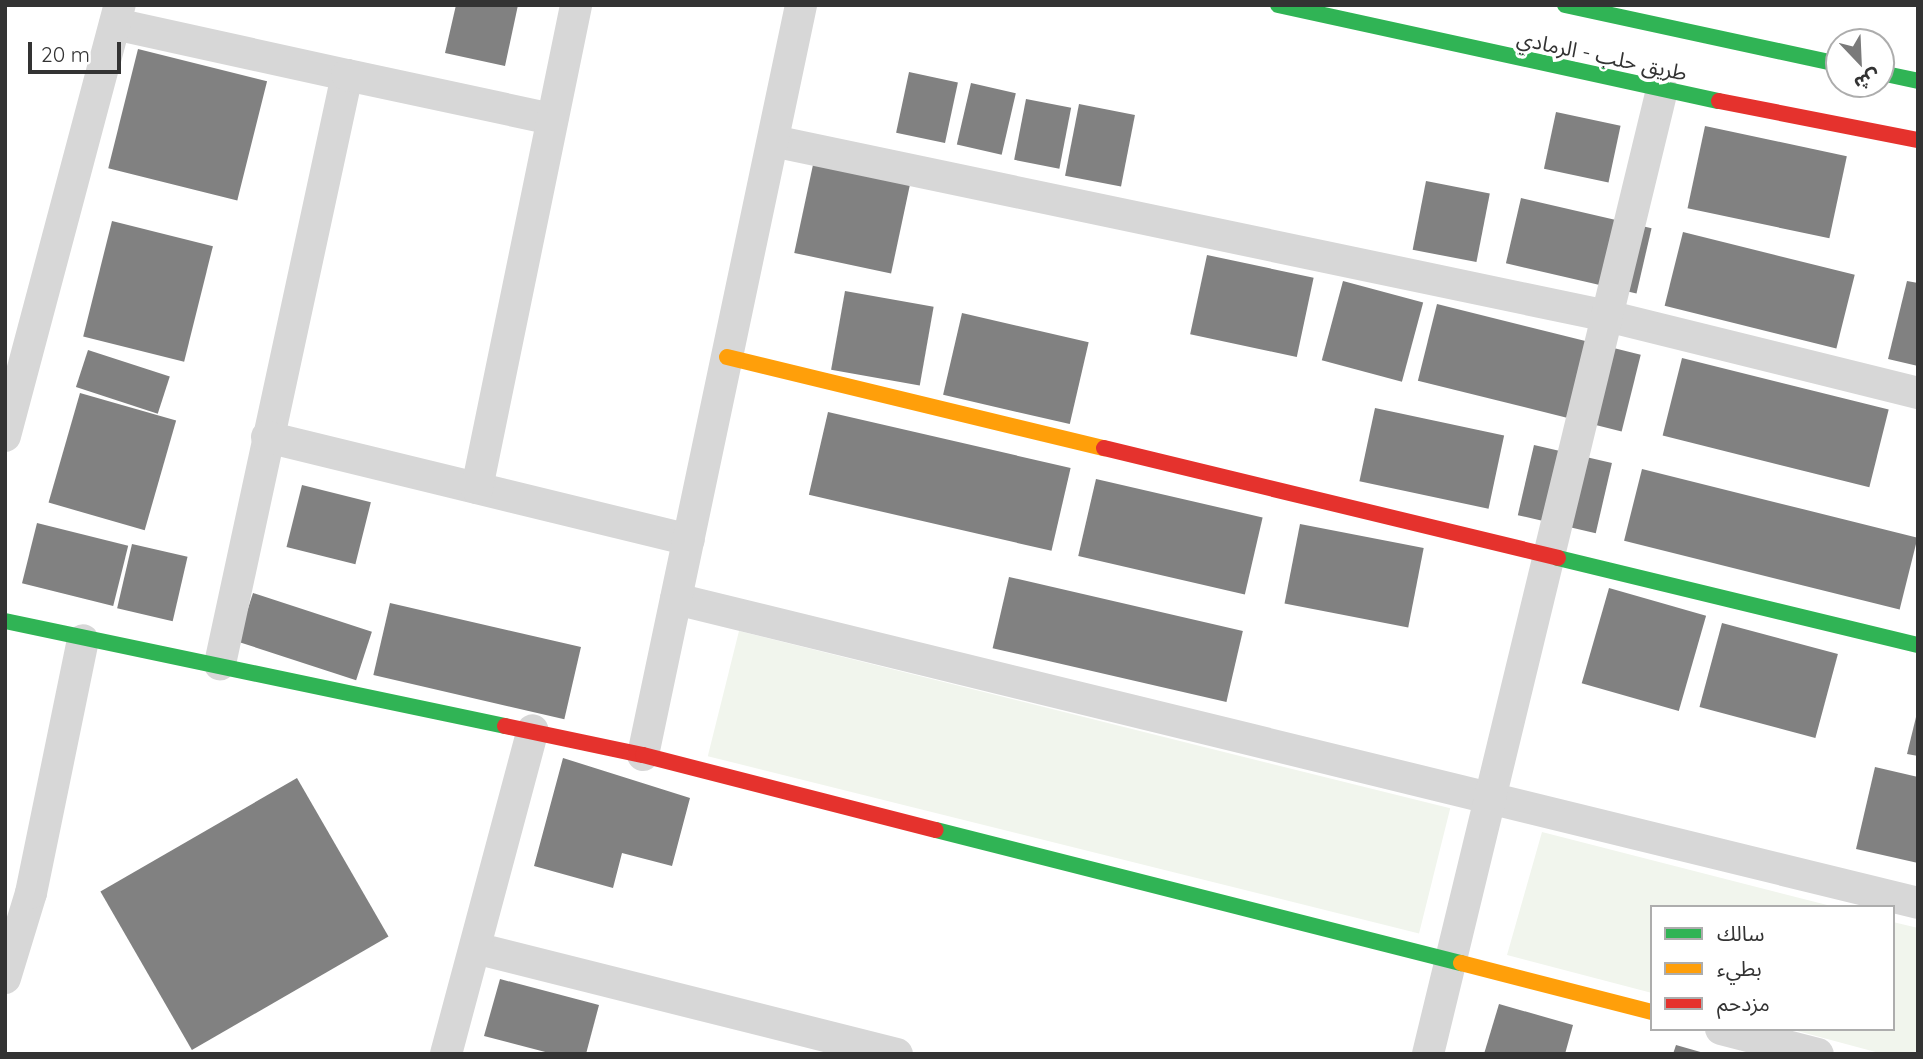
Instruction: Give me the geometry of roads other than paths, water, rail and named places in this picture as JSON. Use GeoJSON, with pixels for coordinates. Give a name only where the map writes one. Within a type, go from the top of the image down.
{"type":"FeatureCollection","features":[{"type":"Feature","properties":{"kind":"main road","name":"طريق حلب - الرمادي"},"geometry":{"type":"LineString","coordinates":[[1278,5],[1662,90],[1918,140]]}},
{"type":"Feature","properties":{"kind":"main road","name":"طريق حلب - الرمادي"},"geometry":{"type":"LineString","coordinates":[[1566,5],[1825,61]]}},
{"type":"Feature","properties":{"kind":"main road"},"geometry":{"type":"LineString","coordinates":[[1895,76],[1918,80]]}},
{"type":"Feature","properties":{"kind":"main road"},"geometry":{"type":"LineString","coordinates":[[727,357],[1918,645]]}},
{"type":"Feature","properties":{"kind":"main road"},"geometry":{"type":"LineString","coordinates":[[5,621],[83,640],[220,664],[643,755],[1650,1011]]}},
{"type":"Feature","properties":{"kind":"street"},"geometry":{"type":"LineString","coordinates":[[477,488],[576,5]]}},
{"type":"Feature","properties":{"kind":"street"},"geometry":{"type":"LineString","coordinates":[[643,755],[802,5]]}},
{"type":"Feature","properties":{"kind":"street"},"geometry":{"type":"LineString","coordinates":[[5,436],[117,15],[347,75],[552,119]]}},
{"type":"Feature","properties":{"kind":"street"},"geometry":{"type":"LineString","coordinates":[[220,664],[347,75]]}},
{"type":"Feature","properties":{"kind":"street"},"geometry":{"type":"LineString","coordinates":[[1428,1054],[1662,90]]}},
{"type":"Feature","properties":{"kind":"street"},"geometry":{"type":"LineString","coordinates":[[773,141],[1607,316],[1918,393]]}},
{"type":"Feature","properties":{"kind":"street"},"geometry":{"type":"LineString","coordinates":[[267,437],[689,540]]}},
{"type":"Feature","properties":{"kind":"street"},"geometry":{"type":"LineString","coordinates":[[676,599],[1490,796],[1918,903]]}},
{"type":"Feature","properties":{"kind":"street"},"geometry":{"type":"LineString","coordinates":[[5,978],[18,890],[83,640]]}},
{"type":"Feature","properties":{"kind":"street"},"geometry":{"type":"LineString","coordinates":[[446,1054],[533,730]]}},
{"type":"Feature","properties":{"kind":"street"},"geometry":{"type":"LineString","coordinates":[[475,948],[897,1054]]}},
{"type":"Feature","properties":{"kind":"street"},"geometry":{"type":"LineString","coordinates":[[1728,1031],[1818,1054]]}}]}
